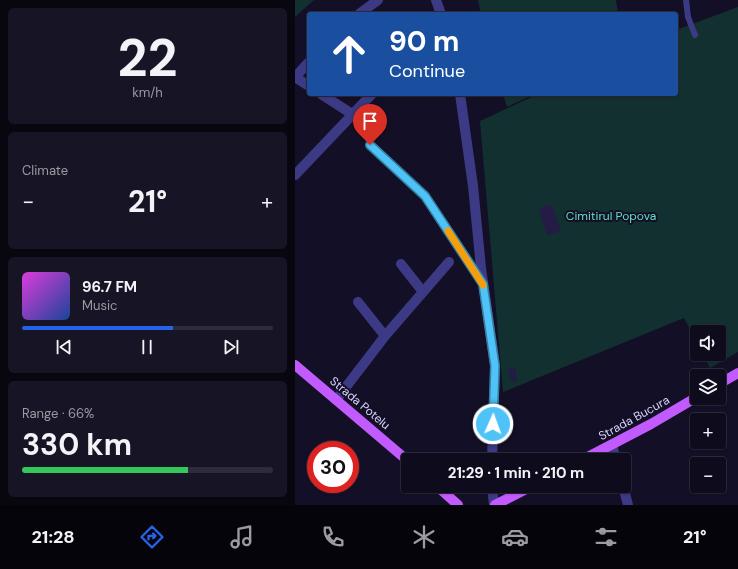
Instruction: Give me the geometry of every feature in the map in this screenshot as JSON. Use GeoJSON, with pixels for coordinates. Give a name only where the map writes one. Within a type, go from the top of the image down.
{"type":"FeatureCollection","features":[{"type":"Feature","properties":{"kind":"main road","name":"Strada Potelu"},"geometry":{"type":"LineString","coordinates":[[295,365],[401,455]]}},
{"type":"Feature","properties":{"kind":"main road"},"geometry":{"type":"LineString","coordinates":[[726,380],[738,373]]}},
{"type":"Feature","properties":{"kind":"main road","name":"Strada Bucura"},"geometry":{"type":"LineString","coordinates":[[596,453],[690,401]]}},
{"type":"Feature","properties":{"kind":"main road"},"geometry":{"type":"LineString","coordinates":[[445,493],[458,505]]}},
{"type":"Feature","properties":{"kind":"main road"},"geometry":{"type":"LineString","coordinates":[[495,505],[518,493]]}},
{"type":"Feature","properties":{"kind":"street"},"geometry":{"type":"LineString","coordinates":[[362,12],[378,0]]}},
{"type":"Feature","properties":{"kind":"street"},"geometry":{"type":"LineString","coordinates":[[436,0],[440,12]]}},
{"type":"Feature","properties":{"kind":"street"},"geometry":{"type":"LineString","coordinates":[[307,64],[295,77],[307,85]]}},
{"type":"Feature","properties":{"kind":"street"},"geometry":{"type":"LineString","coordinates":[[324,96],[352,114]]}},
{"type":"Feature","properties":{"kind":"street"},"geometry":{"type":"LineString","coordinates":[[295,175],[370,96]]}},
{"type":"Feature","properties":{"kind":"street"},"geometry":{"type":"LineString","coordinates":[[460,96],[473,186],[483,284],[495,366],[492,453]]}},
{"type":"Feature","properties":{"kind":"street"},"geometry":{"type":"LineString","coordinates":[[336,400],[385,336],[449,262]]}},
{"type":"Feature","properties":{"kind":"street"},"geometry":{"type":"LineString","coordinates":[[401,264],[423,292]]}},
{"type":"Feature","properties":{"kind":"street"},"geometry":{"type":"LineString","coordinates":[[358,302],[385,336]]}},
{"type":"Feature","properties":{"kind":"street"},"geometry":{"type":"LineString","coordinates":[[612,445],[614,453]]}},
{"type":"Feature","properties":{"kind":"street"},"geometry":{"type":"LineString","coordinates":[[493,493],[495,505]]}},
{"type":"Feature","properties":{"kind":"street"},"geometry":{"type":"LineString","coordinates":[[625,493],[628,505]]}},
{"type":"Feature","properties":{"kind":"lane"},"geometry":{"type":"LineString","coordinates":[[686,0],[688,17],[695,35]]}},
{"type":"Feature","properties":{"kind":"lane"},"geometry":{"type":"LineString","coordinates":[[370,145],[425,196],[483,284]]}},
{"type":"Feature","properties":{"kind":"green space"},"geometry":{"type":"Polygon","coordinates":[[[295,0],[314,0],[295,17],[295,0]]]}},
{"type":"Feature","properties":{"kind":"green space"},"geometry":{"type":"Polygon","coordinates":[[[478,0],[616,0],[618,12],[481,12],[478,0]]]}},
{"type":"Feature","properties":{"kind":"green space","name":"Cimitirul Popova"},"geometry":{"type":"Polygon","coordinates":[[[738,7],[738,352],[726,359],[726,325],[690,325],[690,330],[684,318],[503,392],[480,121],[534,96],[678,96],[678,29],[738,7]]]}},
{"type":"Feature","properties":{"kind":"green space"},"geometry":{"type":"Polygon","coordinates":[[[504,96],[531,96],[507,107],[504,96]]]}},
{"type":"Feature","properties":{"kind":"green space","name":"Cimitirul Popova"},"geometry":{"type":"Polygon","coordinates":[[[706,361],[722,361],[710,368],[706,361]]]}},
{"type":"Feature","properties":{"kind":"building"},"geometry":{"type":"Polygon","coordinates":[[[547,205],[552,206],[561,231],[547,235],[539,211],[542,207],[547,205]]]}},
{"type":"Feature","properties":{"kind":"building"},"geometry":{"type":"Polygon","coordinates":[[[515,368],[517,381],[511,382],[508,369],[515,368]]]}},
{"type":"Feature","properties":{"kind":"slow traffic"},"geometry":{"type":"LineString","coordinates":[[448,231],[483,285]]}},
{"type":"Feature","properties":{"kind":"route"},"geometry":{"type":"LineString","coordinates":[[370,145],[425,196],[483,284],[495,366],[493,424]]}}]}
